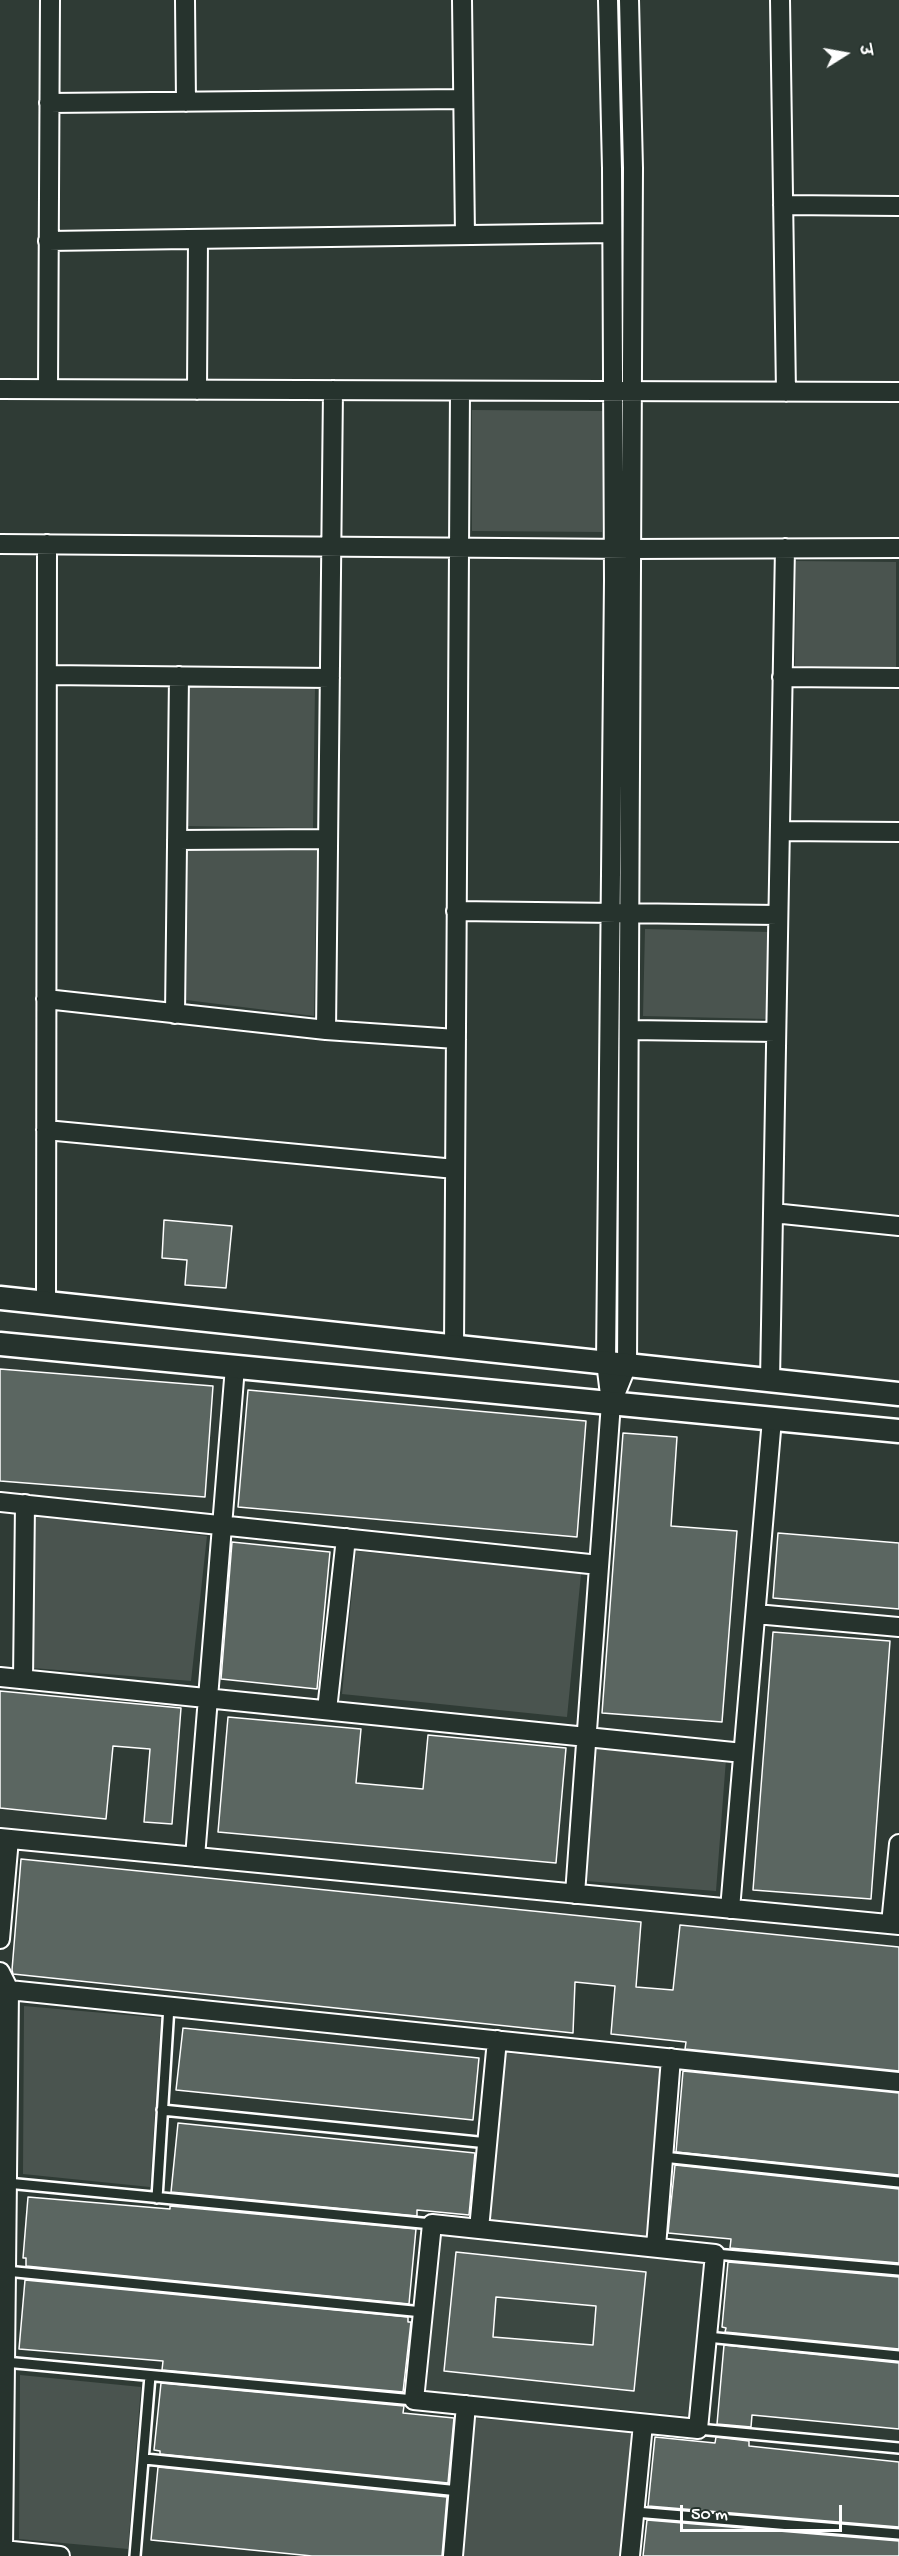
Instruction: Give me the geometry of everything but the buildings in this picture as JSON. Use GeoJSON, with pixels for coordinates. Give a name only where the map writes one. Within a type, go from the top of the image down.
{"type":"FeatureCollection","features":[{"type":"Feature","properties":{"kind":"street"},"geometry":{"type":"LineString","coordinates":[[48,389],[50,0]]}},
{"type":"Feature","properties":{"kind":"street"},"geometry":{"type":"LineString","coordinates":[[185,0],[186,102]]}},
{"type":"Feature","properties":{"kind":"street"},"geometry":{"type":"LineString","coordinates":[[462,0],[465,235]]}},
{"type":"Feature","properties":{"kind":"street"},"geometry":{"type":"LineString","coordinates":[[608,0],[612,232],[622,391]]}},
{"type":"Feature","properties":{"kind":"street"},"geometry":{"type":"LineString","coordinates":[[575,1894],[611,1403],[616,1364],[629,1030],[622,391],[633,168],[629,0]]}},
{"type":"Feature","properties":{"kind":"street"},"geometry":{"type":"LineString","coordinates":[[780,0],[786,392]]}},
{"type":"Feature","properties":{"kind":"street"},"geometry":{"type":"LineString","coordinates":[[49,103],[463,99]]}},
{"type":"Feature","properties":{"kind":"street"},"geometry":{"type":"LineString","coordinates":[[783,205],[899,206]]}},
{"type":"Feature","properties":{"kind":"street"},"geometry":{"type":"LineString","coordinates":[[48,241],[612,232]]}},
{"type":"Feature","properties":{"kind":"street"},"geometry":{"type":"LineString","coordinates":[[197,390],[198,239]]}},
{"type":"Feature","properties":{"kind":"street"},"geometry":{"type":"LineString","coordinates":[[0,388],[899,392]]}},
{"type":"Feature","properties":{"kind":"street"},"geometry":{"type":"LineString","coordinates":[[326,1030],[333,390]]}},
{"type":"Feature","properties":{"kind":"street"},"geometry":{"type":"LineString","coordinates":[[453,1346],[460,391]]}},
{"type":"Feature","properties":{"kind":"street"},"geometry":{"type":"LineString","coordinates":[[0,544],[622,549],[899,548]]}},
{"type":"Feature","properties":{"kind":"street"},"geometry":{"type":"LineString","coordinates":[[46,1303],[47,544]]}},
{"type":"Feature","properties":{"kind":"street"},"geometry":{"type":"LineString","coordinates":[[770,1380],[784,548]]}},
{"type":"Feature","properties":{"kind":"street"},"geometry":{"type":"LineString","coordinates":[[616,1364],[611,914],[622,549]]}},
{"type":"Feature","properties":{"kind":"street"},"geometry":{"type":"LineString","coordinates":[[47,675],[330,678]]}},
{"type":"Feature","properties":{"kind":"street"},"geometry":{"type":"LineString","coordinates":[[175,1014],[179,676]]}},
{"type":"Feature","properties":{"kind":"street"},"geometry":{"type":"LineString","coordinates":[[782,677],[899,678]]}},
{"type":"Feature","properties":{"kind":"street"},"geometry":{"type":"LineString","coordinates":[[780,831],[899,832]]}},
{"type":"Feature","properties":{"kind":"street"},"geometry":{"type":"LineString","coordinates":[[177,840],[328,839]]}},
{"type":"Feature","properties":{"kind":"street"},"geometry":{"type":"LineString","coordinates":[[456,911],[629,915],[778,915]]}},
{"type":"Feature","properties":{"kind":"street"},"geometry":{"type":"LineString","coordinates":[[46,999],[326,1030],[456,1039]]}},
{"type":"Feature","properties":{"kind":"street"},"geometry":{"type":"LineString","coordinates":[[629,1030],[776,1032]]}},
{"type":"Feature","properties":{"kind":"street"},"geometry":{"type":"LineString","coordinates":[[46,1130],[455,1169]]}},
{"type":"Feature","properties":{"kind":"street"},"geometry":{"type":"LineString","coordinates":[[773,1213],[899,1226]]}},
{"type":"Feature","properties":{"kind":"street"},"geometry":{"type":"LineString","coordinates":[[0,1298],[899,1394]]}},
{"type":"Feature","properties":{"kind":"street"},"geometry":{"type":"LineString","coordinates":[[0,1344],[899,1431]]}},
{"type":"Feature","properties":{"kind":"street"},"geometry":{"type":"LineString","coordinates":[[195,1857],[235,1367]]}},
{"type":"Feature","properties":{"kind":"street"},"geometry":{"type":"LineString","coordinates":[[730,1909],[772,1419]]}},
{"type":"Feature","properties":{"kind":"street"},"geometry":{"type":"LineString","coordinates":[[0,1502],[599,1565]]}},
{"type":"Feature","properties":{"kind":"street"},"geometry":{"type":"LineString","coordinates":[[23,1679],[25,1504]]}},
{"type":"Feature","properties":{"kind":"street"},"geometry":{"type":"LineString","coordinates":[[327,1710],[346,1538]]}},
{"type":"Feature","properties":{"kind":"street"},"geometry":{"type":"LineString","coordinates":[[756,1614],[899,1627]]}},
{"type":"Feature","properties":{"kind":"street"},"geometry":{"type":"LineString","coordinates":[[0,1677],[743,1753]]}},
{"type":"Feature","properties":{"kind":"street"},"geometry":{"type":"LineString","coordinates":[[0,1939],[4,1839],[895,1925],[899,1844]]}},
{"type":"Feature","properties":{"kind":"street"},"geometry":{"type":"LineString","coordinates":[[0,1972],[9,1990],[3,2550],[60,2556]]}},
{"type":"Feature","properties":{"kind":"street"},"geometry":{"type":"LineString","coordinates":[[9,1990],[899,2082]]}},
{"type":"Feature","properties":{"kind":"street"},"geometry":{"type":"LineString","coordinates":[[480,2229],[497,2040]]}},
{"type":"Feature","properties":{"kind":"street"},"geometry":{"type":"LineString","coordinates":[[656,2247],[671,2058]]}},
{"type":"Feature","properties":{"kind":"street"},"geometry":{"type":"LineString","coordinates":[[432,2224],[716,2253],[698,2429],[414,2400],[432,2224]]}},
{"type":"Feature","properties":{"kind":"street"},"geometry":{"type":"LineString","coordinates":[[453,2556],[466,2405]]}},
{"type":"Feature","properties":{"kind":"street"},"geometry":{"type":"LineString","coordinates":[[630,2556],[643,2424]]}},
{"type":"Feature","properties":{"kind":"lane"},"geometry":{"type":"LineString","coordinates":[[157,2198],[169,2006]]}},
{"type":"Feature","properties":{"kind":"lane"},"geometry":{"type":"LineString","coordinates":[[162,2110],[488,2143]]}},
{"type":"Feature","properties":{"kind":"lane"},"geometry":{"type":"LineString","coordinates":[[663,2157],[899,2182]]}},
{"type":"Feature","properties":{"kind":"lane"},"geometry":{"type":"LineString","coordinates":[[7,2183],[432,2224]]}},
{"type":"Feature","properties":{"kind":"lane"},"geometry":{"type":"LineString","coordinates":[[716,2253],[899,2270]]}},
{"type":"Feature","properties":{"kind":"lane"},"geometry":{"type":"LineString","coordinates":[[6,2271],[423,2312]]}},
{"type":"Feature","properties":{"kind":"lane"},"geometry":{"type":"LineString","coordinates":[[707,2337],[899,2356]]}},
{"type":"Feature","properties":{"kind":"lane"},"geometry":{"type":"LineString","coordinates":[[5,2362],[414,2400]]}},
{"type":"Feature","properties":{"kind":"lane"},"geometry":{"type":"LineString","coordinates":[[135,2556],[145,2459],[150,2376]]}},
{"type":"Feature","properties":{"kind":"lane"},"geometry":{"type":"LineString","coordinates":[[698,2429],[899,2448]]}},
{"type":"Feature","properties":{"kind":"lane"},"geometry":{"type":"LineString","coordinates":[[145,2459],[459,2492]]}},
{"type":"Feature","properties":{"kind":"lane"},"geometry":{"type":"LineString","coordinates":[[634,2512],[899,2534]]}},
{"type":"Feature","properties":{"kind":"shaded area"},"geometry":{"type":"Polygon","coordinates":[[[472,410],[603,411],[602,532],[472,531],[472,410]]]}},
{"type":"Feature","properties":{"kind":"shaded area"},"geometry":{"type":"Polygon","coordinates":[[[796,561],[896,562],[896,667],[795,666],[796,561]]]}},
{"type":"Feature","properties":{"kind":"shaded area"},"geometry":{"type":"Polygon","coordinates":[[[188,686],[315,688],[313,828],[186,826],[188,686]]]}},
{"type":"Feature","properties":{"kind":"shaded area"},"geometry":{"type":"Polygon","coordinates":[[[317,849],[314,1016],[186,1000],[188,851],[317,849]]]}},
{"type":"Feature","properties":{"kind":"shaded area"},"geometry":{"type":"Polygon","coordinates":[[[645,929],[769,932],[767,1019],[643,1016],[645,929]]]}},
{"type":"Feature","properties":{"kind":"shaded area"},"geometry":{"type":"Polygon","coordinates":[[[34,1516],[207,1536],[191,1681],[33,1668],[34,1516]]]}},
{"type":"Feature","properties":{"kind":"shaded area"},"geometry":{"type":"Polygon","coordinates":[[[356,1551],[581,1574],[567,1717],[342,1694],[356,1551]]]}},
{"type":"Feature","properties":{"kind":"shaded area"},"geometry":{"type":"Polygon","coordinates":[[[597,1749],[726,1759],[716,1891],[586,1881],[597,1749]]]}},
{"type":"Feature","properties":{"kind":"shaded area"},"geometry":{"type":"Polygon","coordinates":[[[24,2006],[161,2018],[150,2187],[23,2174],[24,2006]]]}},
{"type":"Feature","properties":{"kind":"shaded area"},"geometry":{"type":"Polygon","coordinates":[[[506,2053],[661,2068],[646,2236],[490,2221],[506,2053]]]}},
{"type":"Feature","properties":{"kind":"shaded area"},"geometry":{"type":"Polygon","coordinates":[[[441,2235],[704,2261],[689,2416],[426,2391],[441,2235]]]}},
{"type":"Feature","properties":{"kind":"shaded area"},"geometry":{"type":"Polygon","coordinates":[[[20,2375],[141,2387],[128,2549],[19,2539],[20,2375]]]}},
{"type":"Feature","properties":{"kind":"shaded area"},"geometry":{"type":"Polygon","coordinates":[[[474,2418],[632,2430],[622,2556],[463,2556],[474,2418]]]}}]}
